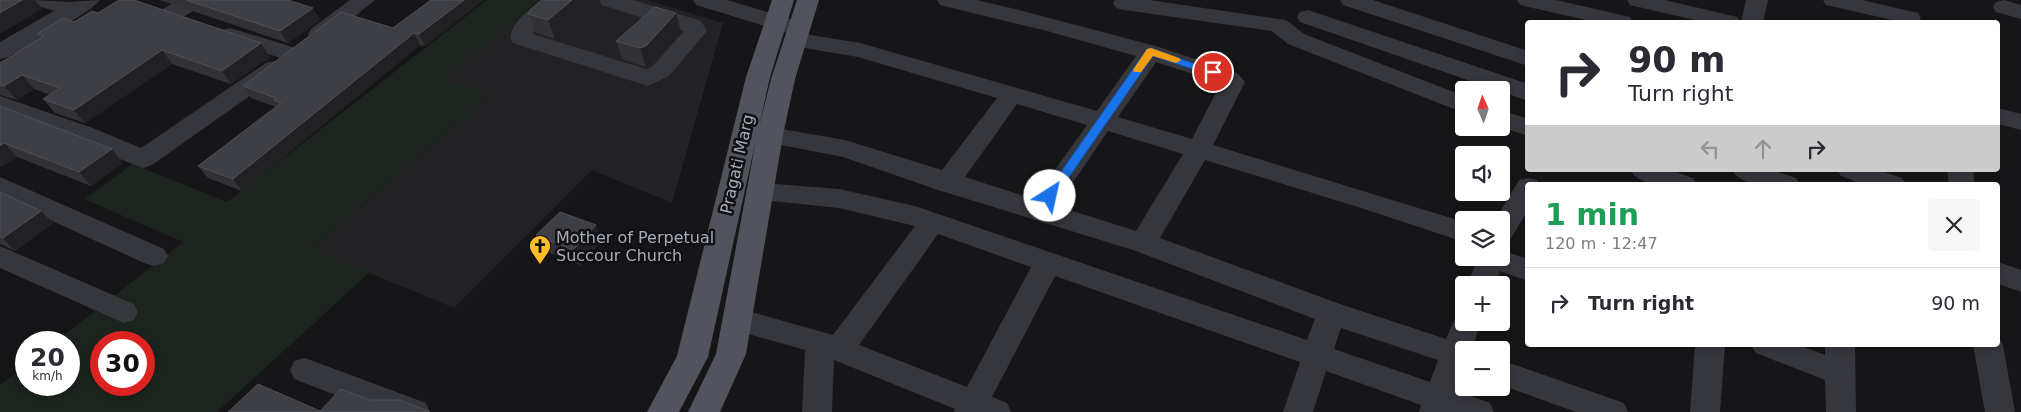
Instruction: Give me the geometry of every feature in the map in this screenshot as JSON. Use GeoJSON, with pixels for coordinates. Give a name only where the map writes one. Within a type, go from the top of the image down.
{"type":"FeatureCollection","features":[{"type":"Feature","properties":{"kind":"main road","name":"Pragati Marg"},"geometry":{"type":"LineString","coordinates":[[704,412],[731,354],[762,192],[770,135],[783,79],[792,16]]}},
{"type":"Feature","properties":{"kind":"main road","name":"Pragati Marg"},"geometry":{"type":"LineString","coordinates":[[663,412],[692,357],[758,77],[792,16]]}},
{"type":"Feature","properties":{"kind":"street"},"geometry":{"type":"LineString","coordinates":[[44,0],[80,5]]}},
{"type":"Feature","properties":{"kind":"street"},"geometry":{"type":"LineString","coordinates":[[172,14],[193,0]]}},
{"type":"Feature","properties":{"kind":"street"},"geometry":{"type":"LineString","coordinates":[[0,104],[81,133],[143,159],[212,113],[364,0]]}},
{"type":"Feature","properties":{"kind":"street"},"geometry":{"type":"LineString","coordinates":[[558,0],[527,25],[521,34],[521,38],[648,78],[661,71],[696,30],[693,26],[649,6],[610,0]]}},
{"type":"Feature","properties":{"kind":"street"},"geometry":{"type":"LineString","coordinates":[[704,0],[792,16]]}},
{"type":"Feature","properties":{"kind":"street"},"geometry":{"type":"LineString","coordinates":[[758,0],[860,50],[1198,149],[1455,229]]}},
{"type":"Feature","properties":{"kind":"street"},"geometry":{"type":"LineString","coordinates":[[948,0],[1014,7],[1229,78],[1234,82],[1198,149],[1142,243]]}},
{"type":"Feature","properties":{"kind":"street"},"geometry":{"type":"LineString","coordinates":[[1290,34],[1324,0]]}},
{"type":"Feature","properties":{"kind":"street"},"geometry":{"type":"LineString","coordinates":[[1352,0],[1525,58]]}},
{"type":"Feature","properties":{"kind":"street"},"geometry":{"type":"LineString","coordinates":[[1531,0],[1608,20]]}},
{"type":"Feature","properties":{"kind":"street"},"geometry":{"type":"LineString","coordinates":[[1638,0],[1721,20]]}},
{"type":"Feature","properties":{"kind":"street"},"geometry":{"type":"LineString","coordinates":[[1752,20],[1757,0]]}},
{"type":"Feature","properties":{"kind":"street"},"geometry":{"type":"LineString","coordinates":[[1834,0],[1910,18]]}},
{"type":"Feature","properties":{"kind":"street"},"geometry":{"type":"LineString","coordinates":[[1124,3],[1212,8],[1271,23],[1282,27],[1296,40],[1455,102]]}},
{"type":"Feature","properties":{"kind":"street"},"geometry":{"type":"LineString","coordinates":[[0,52],[80,5]]}},
{"type":"Feature","properties":{"kind":"street"},"geometry":{"type":"LineString","coordinates":[[148,6],[291,54]]}},
{"type":"Feature","properties":{"kind":"street"},"geometry":{"type":"LineString","coordinates":[[1308,17],[1525,92]]}},
{"type":"Feature","properties":{"kind":"street"},"geometry":{"type":"LineString","coordinates":[[1040,211],[1151,52]]}},
{"type":"Feature","properties":{"kind":"street"},"geometry":{"type":"LineString","coordinates":[[948,183],[1012,94]]}},
{"type":"Feature","properties":{"kind":"street"},"geometry":{"type":"LineString","coordinates":[[2000,117],[2021,122]]}},
{"type":"Feature","properties":{"kind":"street"},"geometry":{"type":"LineString","coordinates":[[1510,121],[1525,127]]}},
{"type":"Feature","properties":{"kind":"street"},"geometry":{"type":"LineString","coordinates":[[770,135],[845,149],[1142,243],[1331,313],[1455,354]]}},
{"type":"Feature","properties":{"kind":"street"},"geometry":{"type":"LineString","coordinates":[[1648,172],[1676,182]]}},
{"type":"Feature","properties":{"kind":"street"},"geometry":{"type":"LineString","coordinates":[[1751,172],[1779,182]]}},
{"type":"Feature","properties":{"kind":"street"},"geometry":{"type":"LineString","coordinates":[[1856,172],[1884,182]]}},
{"type":"Feature","properties":{"kind":"street"},"geometry":{"type":"LineString","coordinates":[[0,186],[154,256]]}},
{"type":"Feature","properties":{"kind":"street"},"geometry":{"type":"LineString","coordinates":[[1510,217],[1525,191]]}},
{"type":"Feature","properties":{"kind":"street"},"geometry":{"type":"LineString","coordinates":[[762,192],[788,192],[862,202],[933,222],[1317,354],[1437,405],[1479,412]]}},
{"type":"Feature","properties":{"kind":"street"},"geometry":{"type":"LineString","coordinates":[[817,412],[830,346],[933,222]]}},
{"type":"Feature","properties":{"kind":"street"},"geometry":{"type":"LineString","coordinates":[[0,256],[124,312]]}},
{"type":"Feature","properties":{"kind":"street"},"geometry":{"type":"LineString","coordinates":[[738,320],[830,346],[980,409],[1048,262]]}},
{"type":"Feature","properties":{"kind":"street"},"geometry":{"type":"LineString","coordinates":[[1510,263],[1525,269]]}},
{"type":"Feature","properties":{"kind":"street"},"geometry":{"type":"LineString","coordinates":[[2000,274],[2021,281]]}},
{"type":"Feature","properties":{"kind":"street"},"geometry":{"type":"LineString","coordinates":[[1298,412],[1331,313]]}},
{"type":"Feature","properties":{"kind":"street"},"geometry":{"type":"LineString","coordinates":[[1705,412],[1710,347]]}},
{"type":"Feature","properties":{"kind":"street"},"geometry":{"type":"LineString","coordinates":[[1777,347],[1840,359],[1841,412]]}},
{"type":"Feature","properties":{"kind":"street"},"geometry":{"type":"LineString","coordinates":[[1988,347],[2000,412]]}},
{"type":"Feature","properties":{"kind":"street"},"geometry":{"type":"LineString","coordinates":[[1437,405],[1455,364]]}},
{"type":"Feature","properties":{"kind":"street"},"geometry":{"type":"LineString","coordinates":[[305,370],[415,412]]}},
{"type":"Feature","properties":{"kind":"street"},"geometry":{"type":"LineString","coordinates":[[1510,375],[1597,409]]}},
{"type":"Feature","properties":{"kind":"shaded area"},"geometry":{"type":"Polygon","coordinates":[[[487,0],[541,0],[444,79],[491,95],[313,248],[370,272],[217,412],[0,412],[0,385],[15,373],[15,396],[80,396],[80,331],[69,331],[183,242],[84,199],[133,164],[227,202],[487,0]]]}},
{"type":"Feature","properties":{"kind":"shaded area"},"geometry":{"type":"Polygon","coordinates":[[[541,0],[647,0],[723,23],[672,203],[592,170],[454,308],[312,249],[490,96],[443,79],[541,0]]]}},
{"type":"Feature","properties":{"kind":"building"},"geometry":{"type":"Polygon","coordinates":[[[0,0],[22,0],[0,13],[0,0]]]}},
{"type":"Feature","properties":{"kind":"building"},"geometry":{"type":"Polygon","coordinates":[[[119,0],[134,0],[261,43],[222,71],[162,50],[74,110],[43,99],[60,88],[22,75],[4,86],[0,85],[0,63],[44,36],[37,34],[63,18],[74,22],[92,11],[98,13],[119,0]]]}},
{"type":"Feature","properties":{"kind":"building"},"geometry":{"type":"Polygon","coordinates":[[[186,0],[288,0],[313,8],[280,31],[186,0]]]}},
{"type":"Feature","properties":{"kind":"building"},"geometry":{"type":"Polygon","coordinates":[[[431,0],[464,0],[419,34],[414,33],[233,179],[198,166],[281,103],[274,100],[276,98],[243,86],[341,12],[393,28],[431,0]]]}},
{"type":"Feature","properties":{"kind":"building"},"geometry":{"type":"Polygon","coordinates":[[[542,0],[572,0],[548,20],[528,14],[542,0]]]}},
{"type":"Feature","properties":{"kind":"building"},"geometry":{"type":"Polygon","coordinates":[[[655,7],[676,13],[646,46],[640,48],[616,41],[655,7]]]}},
{"type":"Feature","properties":{"kind":"building"},"geometry":{"type":"Polygon","coordinates":[[[0,106],[112,149],[79,172],[4,143],[0,146],[0,106]]]}},
{"type":"Feature","properties":{"kind":"building"},"geometry":{"type":"Polygon","coordinates":[[[0,192],[41,211],[3,238],[0,237],[0,192]]]}},
{"type":"Feature","properties":{"kind":"building"},"geometry":{"type":"Polygon","coordinates":[[[560,212],[596,225],[573,250],[536,235],[560,212]]]}},
{"type":"Feature","properties":{"kind":"building"},"geometry":{"type":"Polygon","coordinates":[[[258,384],[320,411],[341,389],[370,400],[400,400],[430,412],[228,412],[258,384]]]}},
{"type":"Feature","properties":{"kind":"slow traffic"},"geometry":{"type":"LineString","coordinates":[[1138,70],[1151,52],[1176,60]]}},
{"type":"Feature","properties":{"kind":"place","name":"Mother of Perpetual Succour Church"},"geometry":{"type":"Point","coordinates":[540,265]}},
{"type":"Feature","properties":{"kind":"route"},"geometry":{"type":"LineString","coordinates":[[1050,196],[1151,52],[1213,72]]}}]}
